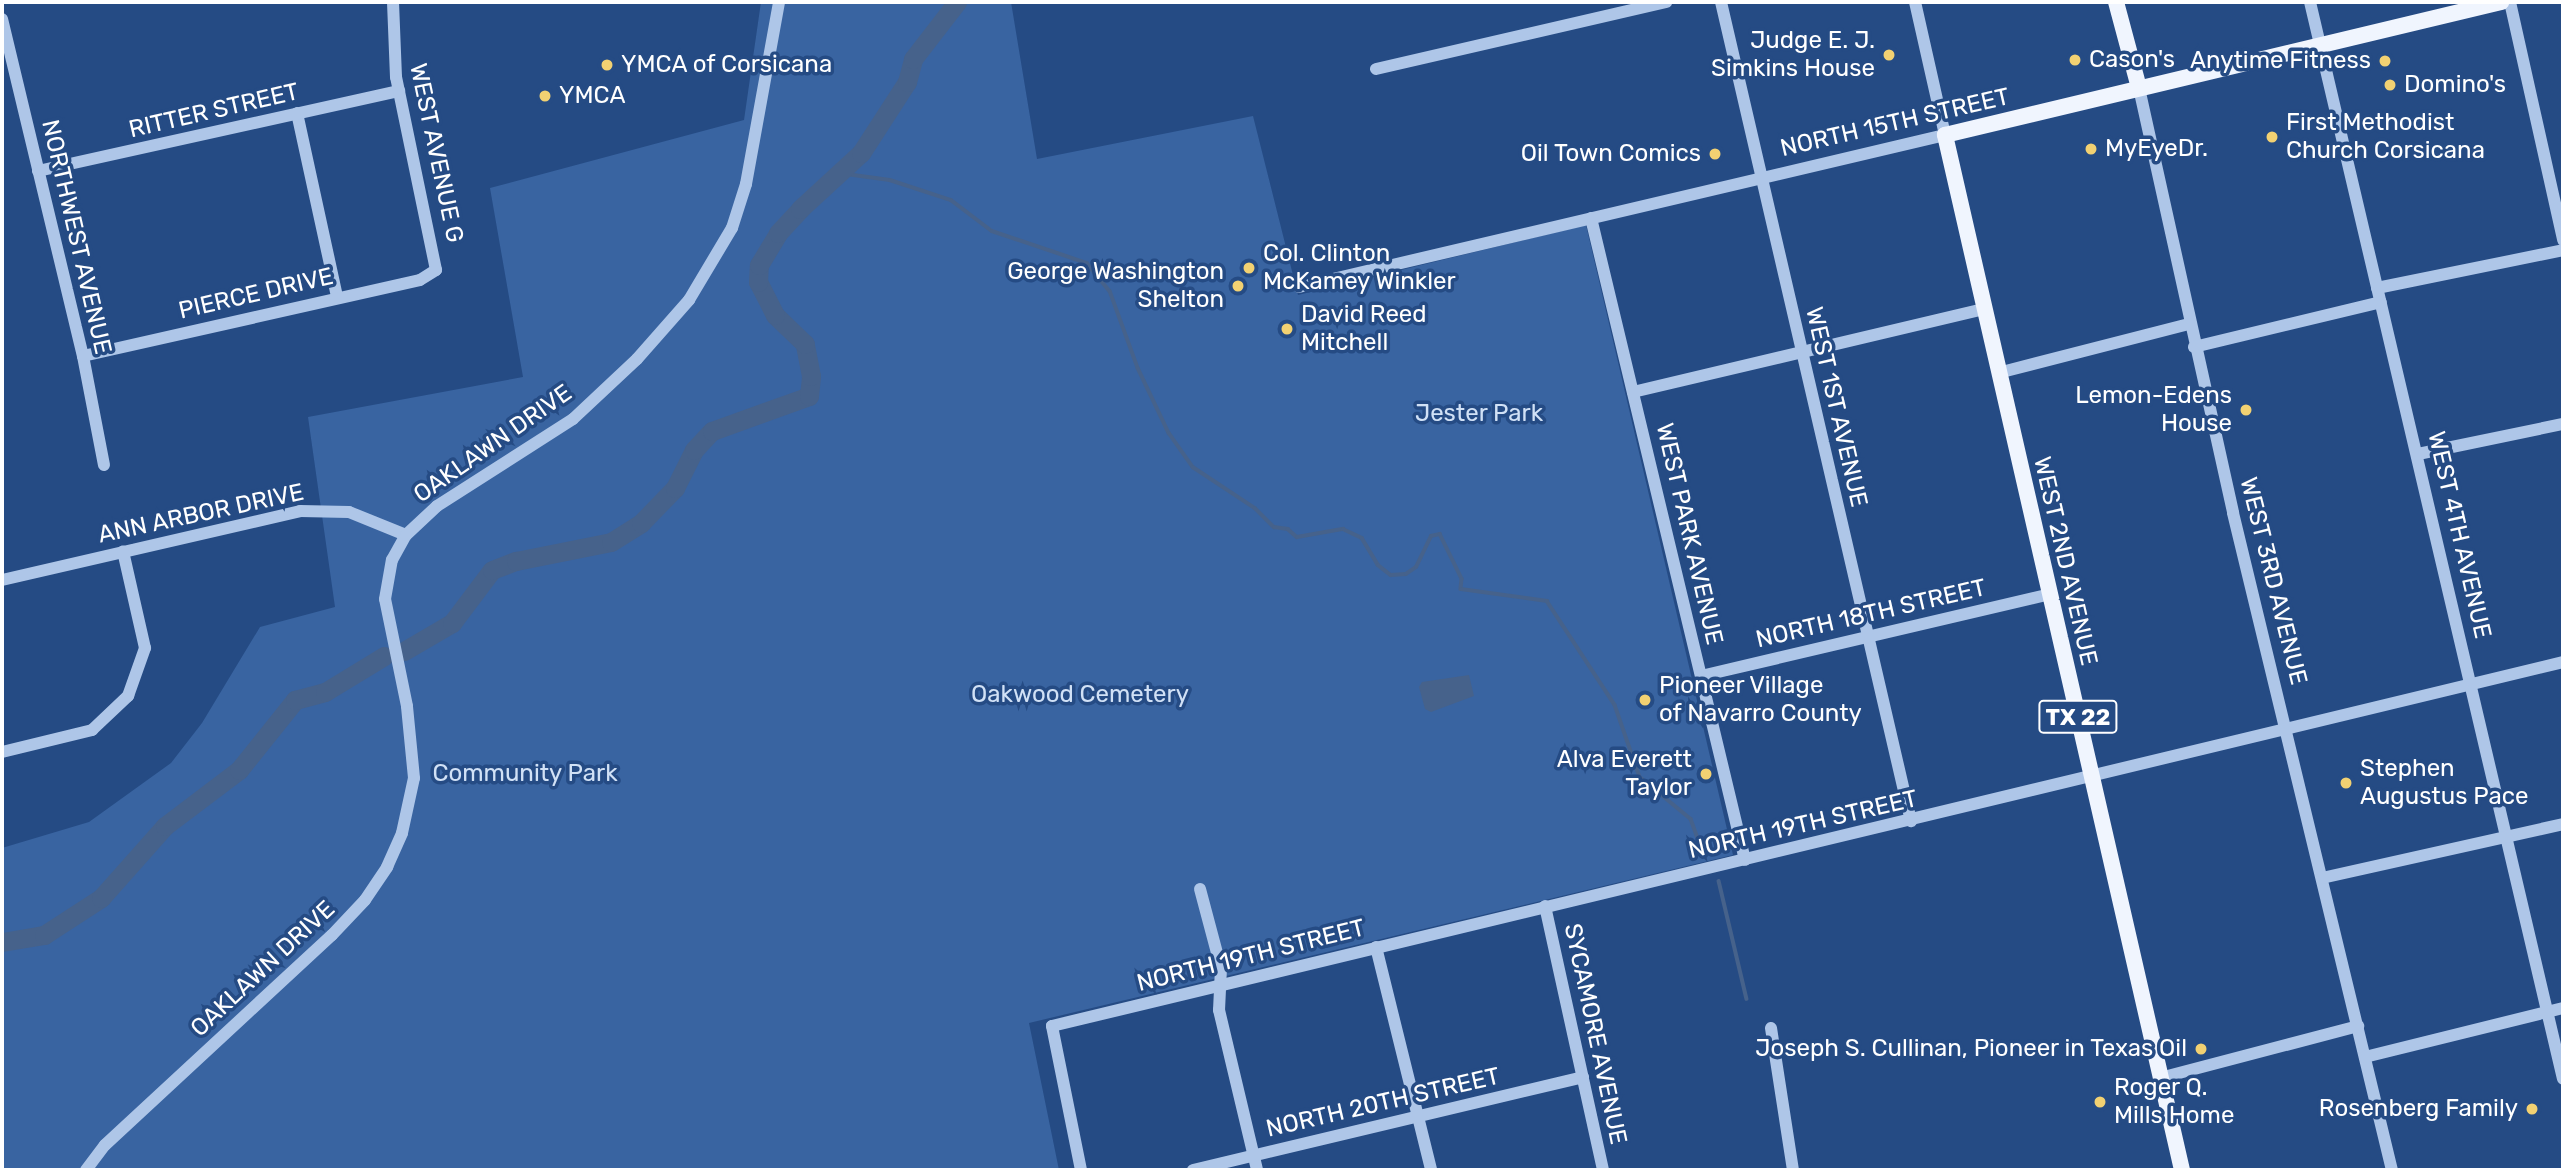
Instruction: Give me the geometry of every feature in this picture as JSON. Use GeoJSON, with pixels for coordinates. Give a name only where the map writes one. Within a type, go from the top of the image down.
{"type":"FeatureCollection","features":[{"type":"Feature","properties":{"kind":"main road","name":"WEST 3RD AVENUE"},"geometry":{"type":"LineString","coordinates":[[2116,2],[2138,89]]}},
{"type":"Feature","properties":{"kind":"main road","name":"NORTH 15TH STREET"},"geometry":{"type":"LineString","coordinates":[[1945,135],[2501,2]]}},
{"type":"Feature","properties":{"kind":"main road","name":"WEST 2ND AVENUE"},"geometry":{"type":"LineString","coordinates":[[1945,135],[2182,1170]]}},
{"type":"Feature","properties":{"kind":"street","name":"WEST AVENUE G"},"geometry":{"type":"LineString","coordinates":[[393,2],[399,91],[436,270]]}},
{"type":"Feature","properties":{"kind":"street","name":"OAKLAWN DRIVE"},"geometry":{"type":"LineString","coordinates":[[86,1170],[105,1145],[352,914],[396,850],[409,808],[414,762],[384,588],[406,535],[437,506],[573,419],[637,359],[689,300],[732,228],[747,184],[779,2]]}},
{"type":"Feature","properties":{"kind":"street"},"geometry":{"type":"LineString","coordinates":[[1376,69],[1665,2]]}},
{"type":"Feature","properties":{"kind":"street","name":"WEST 1ST AVENUE"},"geometry":{"type":"LineString","coordinates":[[1721,2],[1911,821]]}},
{"type":"Feature","properties":{"kind":"street","name":"WEST 2ND AVENUE"},"geometry":{"type":"LineString","coordinates":[[1915,2],[1945,135]]}},
{"type":"Feature","properties":{"kind":"street","name":"WEST 4TH AVENUE"},"geometry":{"type":"LineString","coordinates":[[2309,2],[2418,454],[2563,1079]]}},
{"type":"Feature","properties":{"kind":"street"},"geometry":{"type":"LineString","coordinates":[[2510,2],[2563,240]]}},
{"type":"Feature","properties":{"kind":"street","name":"NORTHWEST AVENUE"},"geometry":{"type":"LineString","coordinates":[[2,19],[83,356],[104,465]]}},
{"type":"Feature","properties":{"kind":"street","name":"WEST 3RD AVENUE"},"geometry":{"type":"LineString","coordinates":[[2138,89],[2194,346],[2392,1170]]}},
{"type":"Feature","properties":{"kind":"street","name":"RITTER STREET"},"geometry":{"type":"LineString","coordinates":[[38,171],[399,91]]}},
{"type":"Feature","properties":{"kind":"street"},"geometry":{"type":"LineString","coordinates":[[297,113],[337,297]]}},
{"type":"Feature","properties":{"kind":"street","name":"NORTH 15TH STREET"},"geometry":{"type":"LineString","coordinates":[[1299,287],[1945,135]]}},
{"type":"Feature","properties":{"kind":"street","name":"WEST PARK AVENUE"},"geometry":{"type":"LineString","coordinates":[[1591,218],[1745,860]]}},
{"type":"Feature","properties":{"kind":"street"},"geometry":{"type":"LineString","coordinates":[[2377,288],[2563,250]]}},
{"type":"Feature","properties":{"kind":"street","name":"PIERCE DRIVE"},"geometry":{"type":"LineString","coordinates":[[83,356],[337,297],[420,281],[436,270]]}},
{"type":"Feature","properties":{"kind":"street"},"geometry":{"type":"LineString","coordinates":[[2194,346],[2381,302]]}},
{"type":"Feature","properties":{"kind":"street"},"geometry":{"type":"LineString","coordinates":[[1633,393],[1984,309]]}},
{"type":"Feature","properties":{"kind":"street"},"geometry":{"type":"LineString","coordinates":[[1998,373],[2189,324]]}},
{"type":"Feature","properties":{"kind":"street"},"geometry":{"type":"LineString","coordinates":[[2418,454],[2563,424]]}},
{"type":"Feature","properties":{"kind":"street","name":"ANN ARBOR DRIVE"},"geometry":{"type":"LineString","coordinates":[[2,580],[289,513],[330,509],[373,519],[406,535]]}},
{"type":"Feature","properties":{"kind":"street"},"geometry":{"type":"LineString","coordinates":[[2,752],[92,730],[128,696],[145,648],[123,551]]}},
{"type":"Feature","properties":{"kind":"street","name":"NORTH 18TH STREET"},"geometry":{"type":"LineString","coordinates":[[1701,676],[2050,594]]}},
{"type":"Feature","properties":{"kind":"street","name":"NORTH 19TH STREET"},"geometry":{"type":"LineString","coordinates":[[1081,1170],[1052,1026],[1545,906],[2092,778],[2286,728],[2563,662]]}},
{"type":"Feature","properties":{"kind":"street"},"geometry":{"type":"LineString","coordinates":[[2322,878],[2563,824]]}},
{"type":"Feature","properties":{"kind":"street"},"geometry":{"type":"LineString","coordinates":[[1200,889],[1221,968],[1219,1010],[1257,1170]]}},
{"type":"Feature","properties":{"kind":"street","name":"SYCAMORE AVENUE"},"geometry":{"type":"LineString","coordinates":[[1545,906],[1603,1170]]}},
{"type":"Feature","properties":{"kind":"street"},"geometry":{"type":"LineString","coordinates":[[1376,947],[1431,1170]]}},
{"type":"Feature","properties":{"kind":"street"},"geometry":{"type":"LineString","coordinates":[[2365,1057],[2563,1009]]}},
{"type":"Feature","properties":{"kind":"street"},"geometry":{"type":"LineString","coordinates":[[2160,1078],[2358,1026]]}},
{"type":"Feature","properties":{"kind":"street"},"geometry":{"type":"LineString","coordinates":[[1771,1028],[1793,1170]]}},
{"type":"Feature","properties":{"kind":"street","name":"NORTH 20TH STREET"},"geometry":{"type":"LineString","coordinates":[[1193,1170],[1583,1077]]}},
{"type":"Feature","properties":{"kind":"green space"},"geometry":{"type":"Polygon","coordinates":[[[761,2],[1011,2],[1037,159],[1253,116],[1298,295],[1586,225],[1733,855],[1029,1023],[1059,1170],[2,1170],[2,848],[89,822],[171,763],[202,723],[260,627],[335,607],[308,417],[523,377],[490,188],[744,120],[761,2]]]}},
{"type":"Feature","properties":{"kind":"shaded area"},"geometry":{"type":"Polygon","coordinates":[[[1469,675],[1474,696],[1431,712],[1425,709],[1419,687],[1422,682],[1469,675]]]}},
{"type":"Feature","properties":{"kind":"waterway"},"geometry":{"type":"LineString","coordinates":[[404,651],[452,623],[492,570],[516,561],[611,542],[641,523],[675,488],[694,450],[712,431],[809,396],[811,376],[805,344],[775,315],[758,282],[759,265],[778,233],[861,153],[907,82],[913,59],[957,2]]}},
{"type":"Feature","properties":{"kind":"waterway"},"geometry":{"type":"LineString","coordinates":[[839,173],[890,180],[951,200],[992,231],[1087,263],[1110,291],[1138,368],[1169,433],[1193,467],[1255,508],[1274,527],[1288,529],[1297,537],[1343,529],[1362,538],[1378,565],[1391,575],[1406,574],[1416,567],[1431,536],[1440,534],[1462,579],[1461,589],[1547,601],[1615,705],[1640,777],[1691,819],[1703,852]]}},
{"type":"Feature","properties":{"kind":"waterway"},"geometry":{"type":"LineString","coordinates":[[2,942],[44,935],[101,898],[165,826],[239,770],[295,700],[325,692],[384,656]]}},
{"type":"Feature","properties":{"kind":"waterway"},"geometry":{"type":"LineString","coordinates":[[1719,881],[1747,999]]}},
{"type":"Feature","properties":{"kind":"place","name":"Judge E. J. Simkins House"},"geometry":{"type":"Point","coordinates":[1889,55]}},
{"type":"Feature","properties":{"kind":"place","name":"Cason's"},"geometry":{"type":"Point","coordinates":[2075,60]}},
{"type":"Feature","properties":{"kind":"place","name":"Anytime Fitness"},"geometry":{"type":"Point","coordinates":[2385,61]}},
{"type":"Feature","properties":{"kind":"place","name":"YMCA of Corsicana"},"geometry":{"type":"Point","coordinates":[607,65]}},
{"type":"Feature","properties":{"kind":"place","name":"Domino's"},"geometry":{"type":"Point","coordinates":[2390,85]}},
{"type":"Feature","properties":{"kind":"place","name":"YMCA"},"geometry":{"type":"Point","coordinates":[545,96]}},
{"type":"Feature","properties":{"kind":"place","name":"First Methodist Church Corsicana"},"geometry":{"type":"Point","coordinates":[2272,137]}},
{"type":"Feature","properties":{"kind":"place","name":"MyEyeDr."},"geometry":{"type":"Point","coordinates":[2091,149]}},
{"type":"Feature","properties":{"kind":"place","name":"Oil Town Comics"},"geometry":{"type":"Point","coordinates":[1715,154]}},
{"type":"Feature","properties":{"kind":"place","name":"Col. Clinton McKamey Winkler"},"geometry":{"type":"Point","coordinates":[1249,268]}},
{"type":"Feature","properties":{"kind":"place","name":"George Washington Shelton"},"geometry":{"type":"Point","coordinates":[1238,286]}},
{"type":"Feature","properties":{"kind":"place","name":"David Reed Mitchell"},"geometry":{"type":"Point","coordinates":[1287,329]}},
{"type":"Feature","properties":{"kind":"place","name":"Lemon-Edens House"},"geometry":{"type":"Point","coordinates":[2246,410]}},
{"type":"Feature","properties":{"kind":"place","name":"Pioneer Village of Navarro County"},"geometry":{"type":"Point","coordinates":[1645,700]}},
{"type":"Feature","properties":{"kind":"place","name":"Alva Everett Taylor"},"geometry":{"type":"Point","coordinates":[1706,774]}},
{"type":"Feature","properties":{"kind":"place","name":"Stephen Augustus Pace"},"geometry":{"type":"Point","coordinates":[2346,783]}},
{"type":"Feature","properties":{"kind":"place","name":"Joseph S. Cullinan, Pioneer in Texas Oil"},"geometry":{"type":"Point","coordinates":[2201,1049]}},
{"type":"Feature","properties":{"kind":"place","name":"Roger Q. Mills Home"},"geometry":{"type":"Point","coordinates":[2100,1102]}},
{"type":"Feature","properties":{"kind":"place","name":"Rosenberg Family"},"geometry":{"type":"Point","coordinates":[2532,1109]}},
{"type":"Feature","properties":{"kind":"park label","name":"Jester Park"},"geometry":{"type":"Point","coordinates":[1479,414]}},
{"type":"Feature","properties":{"kind":"park label","name":"Oakwood Cemetery"},"geometry":{"type":"Point","coordinates":[1080,695]}},
{"type":"Feature","properties":{"kind":"park label","name":"Community Park"},"geometry":{"type":"Point","coordinates":[525,774]}}]}
